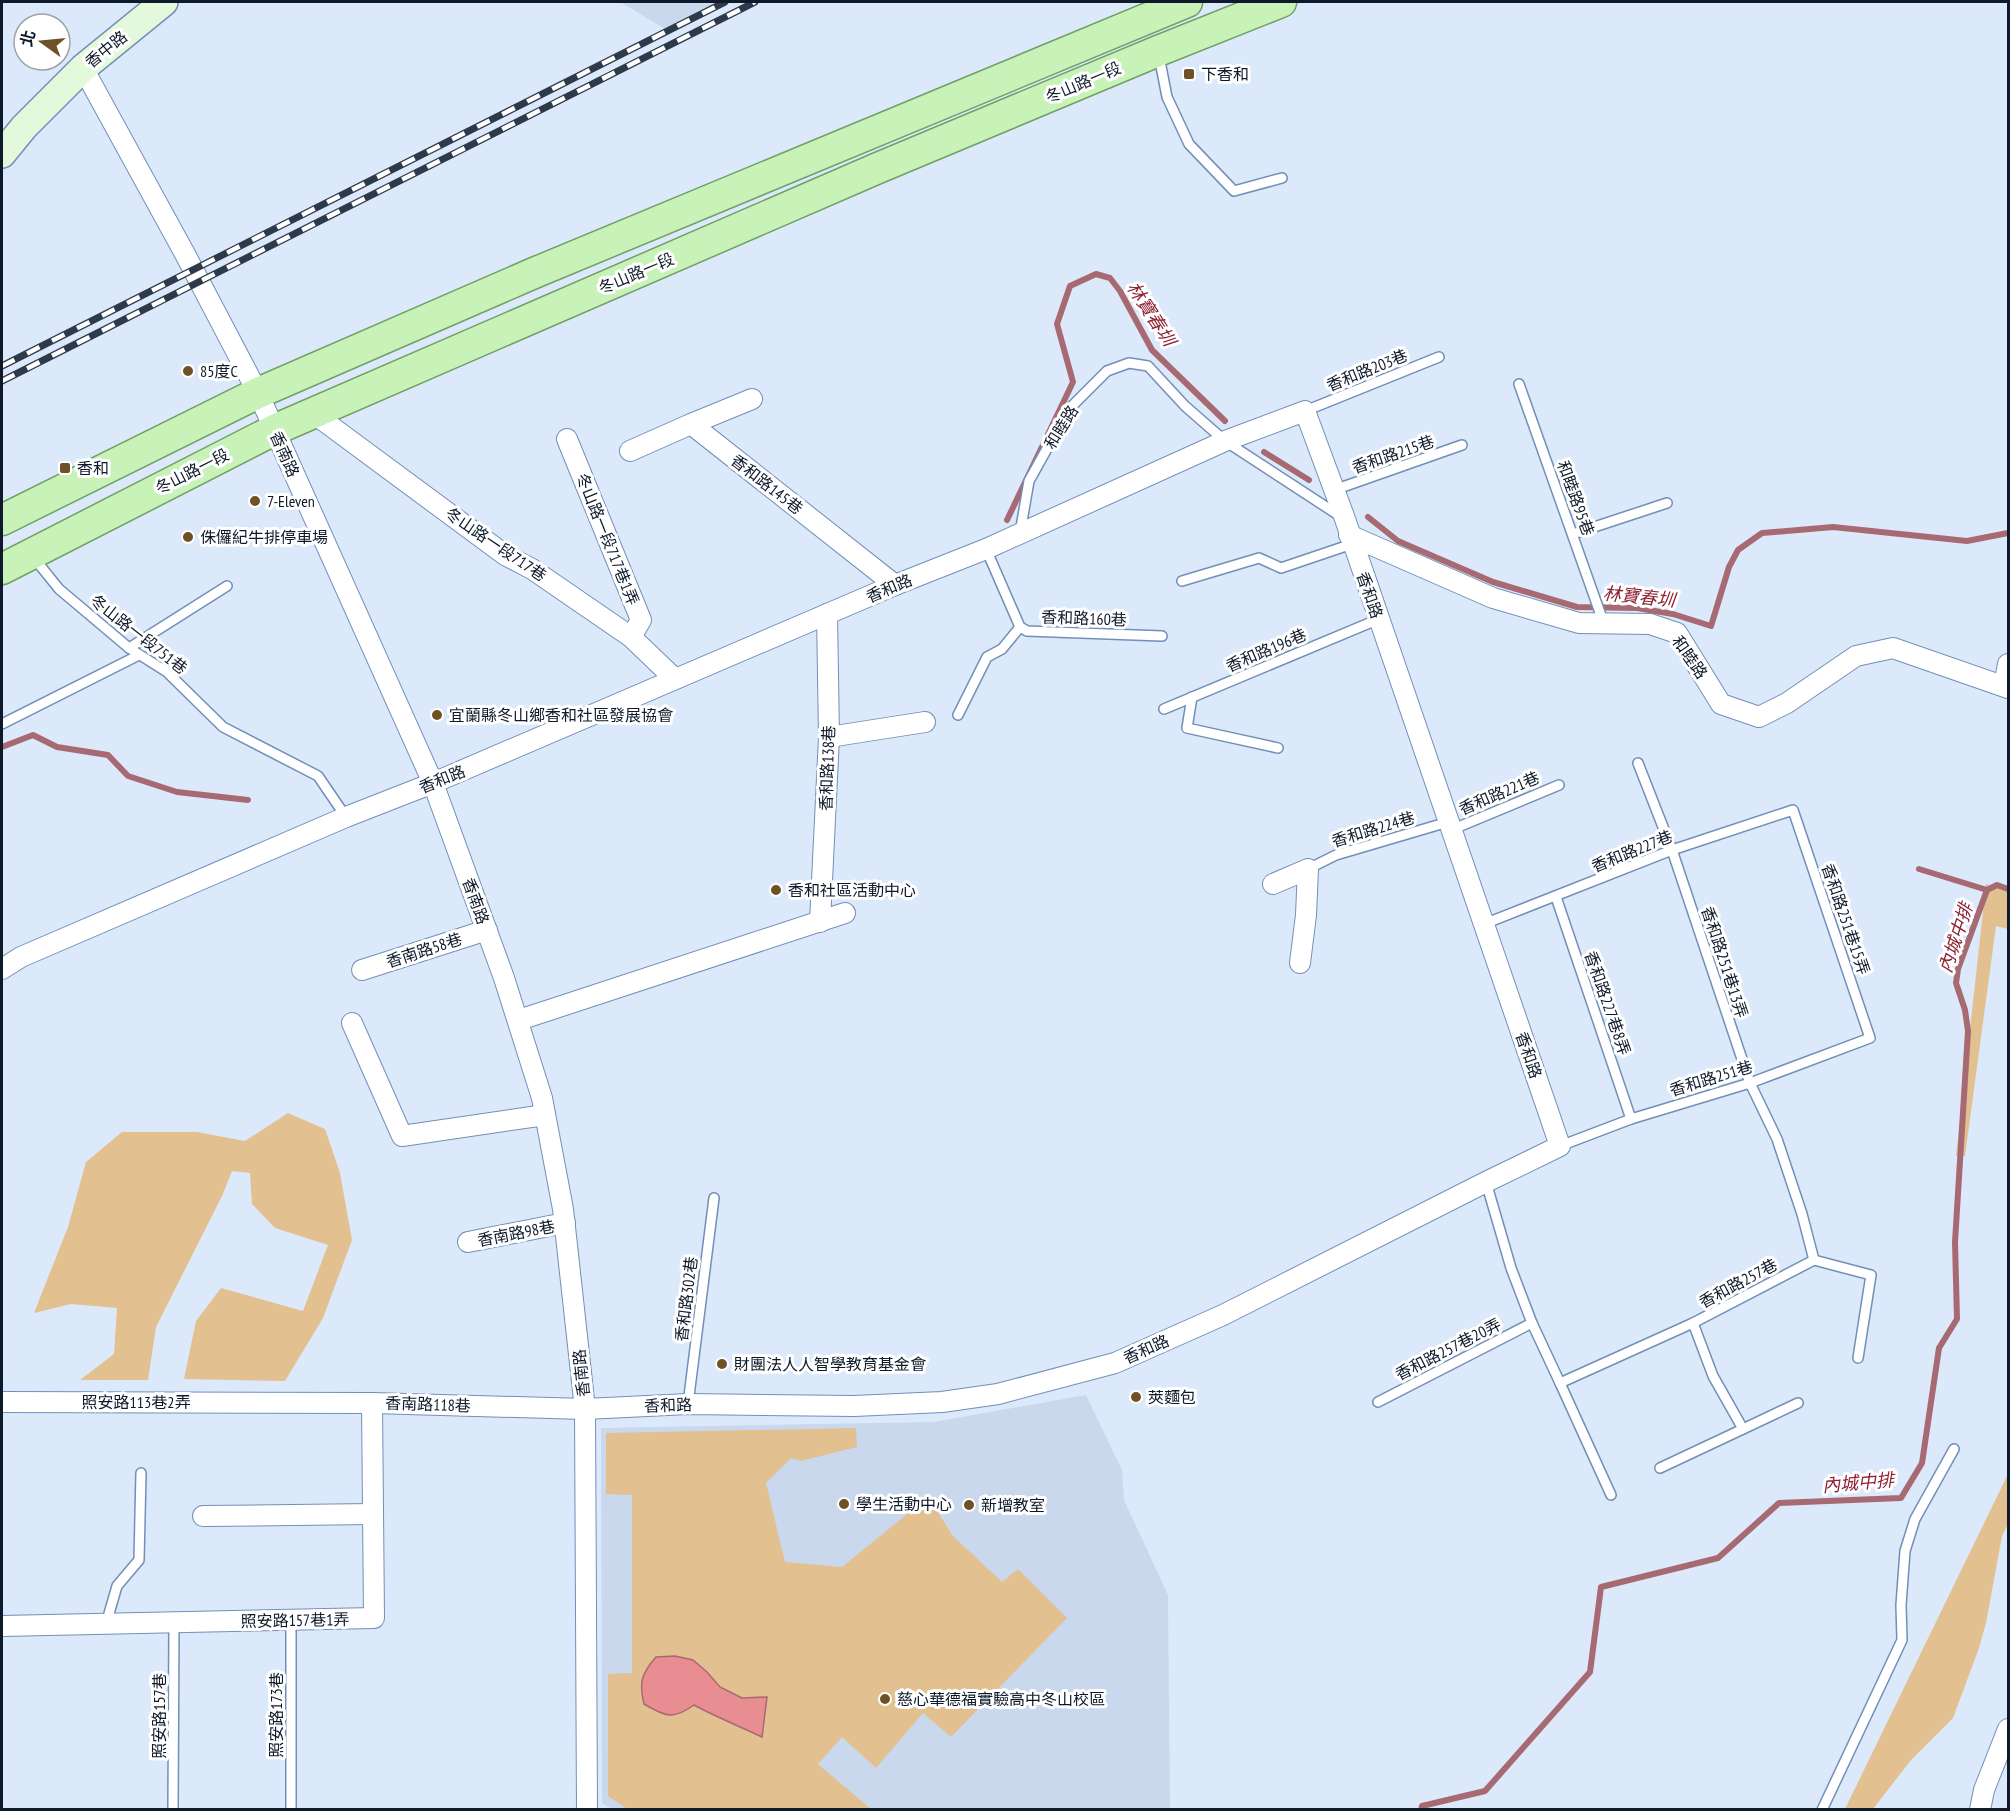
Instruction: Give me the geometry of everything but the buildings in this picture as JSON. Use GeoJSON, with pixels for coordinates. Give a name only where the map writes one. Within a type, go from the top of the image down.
{"type":"FeatureCollection","features":[{"type":"Feature","properties":{"kind":"main road","name":"冬山路一段"},"geometry":{"type":"LineString","coordinates":[[2,520],[258,393],[534,273],[1187,2]]}},
{"type":"Feature","properties":{"kind":"main road","name":"冬山路一段"},"geometry":{"type":"LineString","coordinates":[[2,569],[274,429],[842,183],[1281,2]]}},
{"type":"Feature","properties":{"kind":"main road"},"geometry":{"type":"LineString","coordinates":[[1146,18],[1158,51]]}},
{"type":"Feature","properties":{"kind":"street","name":"香中路"},"geometry":{"type":"LineString","coordinates":[[2,154],[24,127],[83,68],[164,2]]}},
{"type":"Feature","properties":{"kind":"street","name":"香南路"},"geometry":{"type":"LineString","coordinates":[[83,68],[258,393],[433,783],[519,1020],[542,1098],[565,1223],[585,1409],[587,1809]]}},
{"type":"Feature","properties":{"kind":"street"},"geometry":{"type":"LineString","coordinates":[[630,452],[752,399]]}},
{"type":"Feature","properties":{"kind":"street","name":"香和路"},"geometry":{"type":"LineString","coordinates":[[2,969],[31,952],[346,817],[433,783],[895,585],[986,549],[1228,440],[1305,411],[1560,1146],[1223,1315],[1115,1363],[998,1394],[942,1402],[854,1406],[688,1404],[585,1409]]}},
{"type":"Feature","properties":{"kind":"street","name":"冬山路一段717巷"},"geometry":{"type":"LineString","coordinates":[[313,412],[505,555],[532,569],[631,637],[675,680]]}},
{"type":"Feature","properties":{"kind":"street","name":"香和路145巷"},"geometry":{"type":"LineString","coordinates":[[691,424],[895,585]]}},
{"type":"Feature","properties":{"kind":"street","name":"冬山路一段717巷1弄"},"geometry":{"type":"LineString","coordinates":[[567,439],[641,620],[631,637]]}},
{"type":"Feature","properties":{"kind":"street","name":"和睦路"},"geometry":{"type":"LineString","coordinates":[[1349,533],[1493,598],[1579,623],[1603,621],[1650,624],[1677,633],[1721,704],[1759,717],[1787,703],[1856,656],[1893,648],[2006,687]]}},
{"type":"Feature","properties":{"kind":"street","name":"香和路138巷"},"geometry":{"type":"LineString","coordinates":[[820,922],[829,737],[827,614]]}},
{"type":"Feature","properties":{"kind":"street"},"geometry":{"type":"LineString","coordinates":[[2006,687],[2008,664]]}},
{"type":"Feature","properties":{"kind":"street"},"geometry":{"type":"LineString","coordinates":[[829,737],[925,722]]}},
{"type":"Feature","properties":{"kind":"street"},"geometry":{"type":"LineString","coordinates":[[1273,884],[1308,869],[1306,915],[1300,963]]}},
{"type":"Feature","properties":{"kind":"street"},"geometry":{"type":"LineString","coordinates":[[519,1020],[845,913]]}},
{"type":"Feature","properties":{"kind":"street","name":"香南路58巷"},"geometry":{"type":"LineString","coordinates":[[362,970],[487,930]]}},
{"type":"Feature","properties":{"kind":"street"},"geometry":{"type":"LineString","coordinates":[[352,1023],[402,1137],[545,1115]]}},
{"type":"Feature","properties":{"kind":"street","name":"香南路98巷"},"geometry":{"type":"LineString","coordinates":[[468,1242],[565,1223]]}},
{"type":"Feature","properties":{"kind":"street","name":"照安路113巷2弄"},"geometry":{"type":"LineString","coordinates":[[2,1402],[271,1402]]}},
{"type":"Feature","properties":{"kind":"street","name":"香南路118巷"},"geometry":{"type":"LineString","coordinates":[[271,1402],[585,1409]]}},
{"type":"Feature","properties":{"kind":"street","name":"照安路157巷1弄"},"geometry":{"type":"LineString","coordinates":[[2,1626],[374,1618],[372,1403]]}},
{"type":"Feature","properties":{"kind":"street"},"geometry":{"type":"LineString","coordinates":[[203,1516],[373,1514]]}},
{"type":"Feature","properties":{"kind":"street"},"geometry":{"type":"LineString","coordinates":[[1980,1809],[1984,1790],[2008,1729]]}},
{"type":"Feature","properties":{"kind":"lane"},"geometry":{"type":"LineString","coordinates":[[1158,51],[1167,97],[1190,144],[1234,191],[1282,178]]}},
{"type":"Feature","properties":{"kind":"lane","name":"香和路203巷"},"geometry":{"type":"LineString","coordinates":[[1305,411],[1439,357]]}},
{"type":"Feature","properties":{"kind":"lane","name":"和睦路"},"geometry":{"type":"LineString","coordinates":[[1020,533],[1029,481],[1069,409],[1107,371],[1129,363],[1148,366],[1185,406],[1349,533]]}},
{"type":"Feature","properties":{"kind":"lane","name":"和睦路95巷"},"geometry":{"type":"LineString","coordinates":[[1519,384],[1603,621]]}},
{"type":"Feature","properties":{"kind":"lane","name":"香和路215巷"},"geometry":{"type":"LineString","coordinates":[[1334,490],[1462,446]]}},
{"type":"Feature","properties":{"kind":"lane"},"geometry":{"type":"LineString","coordinates":[[1573,534],[1667,503]]}},
{"type":"Feature","properties":{"kind":"lane"},"geometry":{"type":"LineString","coordinates":[[1182,581],[1259,558],[1281,568],[1349,533]]}},
{"type":"Feature","properties":{"kind":"lane","name":"香和路160巷"},"geometry":{"type":"LineString","coordinates":[[986,549],[1020,627],[1027,631],[1162,636]]}},
{"type":"Feature","properties":{"kind":"lane","name":"冬山路一段751巷"},"geometry":{"type":"LineString","coordinates":[[31,554],[59,589],[129,648],[167,672],[223,727],[318,776],[346,817]]}},
{"type":"Feature","properties":{"kind":"lane"},"geometry":{"type":"LineString","coordinates":[[129,648],[227,586]]}},
{"type":"Feature","properties":{"kind":"lane","name":"香和路196巷"},"geometry":{"type":"LineString","coordinates":[[1164,709],[1379,620]]}},
{"type":"Feature","properties":{"kind":"lane"},"geometry":{"type":"LineString","coordinates":[[958,715],[987,657],[1002,649],[1020,627]]}},
{"type":"Feature","properties":{"kind":"lane"},"geometry":{"type":"LineString","coordinates":[[2,724],[139,654]]}},
{"type":"Feature","properties":{"kind":"lane"},"geometry":{"type":"LineString","coordinates":[[1192,697],[1187,728],[1278,748]]}},
{"type":"Feature","properties":{"kind":"lane","name":"香和路251巷13弄"},"geometry":{"type":"LineString","coordinates":[[1638,763],[1672,850],[1750,1083],[1777,1139],[1802,1214],[1814,1260]]}},
{"type":"Feature","properties":{"kind":"lane","name":"香和路221巷"},"geometry":{"type":"LineString","coordinates":[[1450,826],[1559,785]]}},
{"type":"Feature","properties":{"kind":"lane","name":"香和路227巷"},"geometry":{"type":"LineString","coordinates":[[1484,924],[1672,850],[1792,810]]}},
{"type":"Feature","properties":{"kind":"lane","name":"香和路251巷15弄"},"geometry":{"type":"LineString","coordinates":[[1792,810],[1870,1038]]}},
{"type":"Feature","properties":{"kind":"lane","name":"香和路224巷"},"geometry":{"type":"LineString","coordinates":[[1308,869],[1336,855],[1450,826]]}},
{"type":"Feature","properties":{"kind":"lane","name":"香和路227巷8弄"},"geometry":{"type":"LineString","coordinates":[[1556,897],[1631,1119]]}},
{"type":"Feature","properties":{"kind":"lane","name":"香和路251巷"},"geometry":{"type":"LineString","coordinates":[[1560,1146],[1631,1119],[1750,1083],[1870,1038]]}},
{"type":"Feature","properties":{"kind":"lane"},"geometry":{"type":"LineString","coordinates":[[1486,1182],[1511,1268],[1532,1323],[1611,1495]]}},
{"type":"Feature","properties":{"kind":"lane","name":"香和路302巷"},"geometry":{"type":"LineString","coordinates":[[688,1404],[714,1198]]}},
{"type":"Feature","properties":{"kind":"lane"},"geometry":{"type":"LineString","coordinates":[[1814,1260],[1870,1275],[1858,1358]]}},
{"type":"Feature","properties":{"kind":"lane","name":"香和路257巷"},"geometry":{"type":"LineString","coordinates":[[1560,1383],[1693,1323],[1814,1260]]}},
{"type":"Feature","properties":{"kind":"lane","name":"香和路257巷20弄"},"geometry":{"type":"LineString","coordinates":[[1378,1402],[1532,1323]]}},
{"type":"Feature","properties":{"kind":"lane"},"geometry":{"type":"LineString","coordinates":[[1693,1323],[1713,1376],[1743,1429]]}},
{"type":"Feature","properties":{"kind":"lane"},"geometry":{"type":"LineString","coordinates":[[1660,1468],[1798,1403]]}},
{"type":"Feature","properties":{"kind":"lane"},"geometry":{"type":"LineString","coordinates":[[1822,1809],[1902,1640],[1901,1605],[1905,1551],[1915,1519],[1954,1449]]}},
{"type":"Feature","properties":{"kind":"lane"},"geometry":{"type":"LineString","coordinates":[[106,1624],[117,1586],[139,1560],[141,1473]]}},
{"type":"Feature","properties":{"kind":"lane","name":"照安路173巷"},"geometry":{"type":"LineString","coordinates":[[291,1620],[291,1809]]}},
{"type":"Feature","properties":{"kind":"lane","name":"照安路157巷"},"geometry":{"type":"LineString","coordinates":[[173,1809],[174,1623]]}},
{"type":"Feature","properties":{"kind":"shaded area"},"geometry":{"type":"Polygon","coordinates":[[[620,2],[723,2],[667,30],[620,2]]]}},
{"type":"Feature","properties":{"kind":"shaded area"},"geometry":{"type":"Polygon","coordinates":[[[1986,884],[2008,891],[2008,929],[1996,926],[1965,1156],[1956,1156],[1986,884]]]}},
{"type":"Feature","properties":{"kind":"shaded area"},"geometry":{"type":"Polygon","coordinates":[[[288,1113],[325,1129],[340,1173],[352,1240],[323,1318],[285,1381],[184,1379],[196,1321],[221,1288],[303,1311],[328,1245],[275,1228],[252,1204],[250,1173],[232,1171],[222,1196],[156,1327],[148,1380],[80,1380],[114,1354],[117,1308],[71,1304],[34,1313],[68,1227],[86,1162],[122,1132],[197,1132],[245,1141],[288,1113]]]}},
{"type":"Feature","properties":{"kind":"shaded area","name":"慈心華德福實驗高中冬山校區"},"geometry":{"type":"Polygon","coordinates":[[[1086,1395],[1122,1470],[1124,1500],[1168,1595],[1170,1809],[611,1809],[602,1803],[601,1428],[934,1422],[1086,1395]]]}},
{"type":"Feature","properties":{"kind":"shaded area"},"geometry":{"type":"Polygon","coordinates":[[[856,1428],[857,1447],[801,1461],[791,1458],[766,1483],[785,1562],[842,1567],[928,1497],[953,1536],[1002,1582],[1018,1569],[1067,1618],[951,1737],[923,1713],[876,1768],[842,1737],[818,1764],[871,1809],[627,1809],[608,1796],[608,1674],[632,1673],[632,1495],[606,1494],[606,1433],[856,1428]]]}},
{"type":"Feature","properties":{"kind":"shaded area"},"geometry":{"type":"Polygon","coordinates":[[[2008,1474],[2008,1524],[2002,1536],[1986,1623],[1953,1718],[1911,1760],[1873,1809],[1845,1809],[2008,1474]]]}},
{"type":"Feature","properties":{"kind":"shaded area"},"geometry":{"type":"Polygon","coordinates":[[[675,1656],[693,1660],[720,1687],[742,1698],[767,1697],[762,1737],[694,1705],[675,1715],[669,1715],[644,1704],[642,1679],[647,1669],[656,1657],[675,1656]]]}},
{"type":"Feature","properties":{"kind":"waterway","name":"林寶春圳"},"geometry":{"type":"LineString","coordinates":[[1007,520],[1073,382],[1057,324],[1070,286],[1096,274],[1110,278],[1120,291],[1152,350],[1225,421]]}},
{"type":"Feature","properties":{"kind":"waterway","name":"林寶春圳"},"geometry":{"type":"LineString","coordinates":[[1264,452],[1309,480]]}},
{"type":"Feature","properties":{"kind":"waterway","name":"林寶春圳"},"geometry":{"type":"LineString","coordinates":[[1368,517],[1398,541],[1493,582],[1577,607],[1637,608],[1673,614],[1711,626],[1729,567],[1738,550],[1762,533],[1833,527],[1967,541],[2008,533]]}},
{"type":"Feature","properties":{"kind":"waterway","name":"林寶春圳"},"geometry":{"type":"LineString","coordinates":[[2,747],[33,735],[57,747],[108,755],[128,776],[177,792],[248,800]]}},
{"type":"Feature","properties":{"kind":"waterway"},"geometry":{"type":"LineString","coordinates":[[1919,869],[1987,890]]}},
{"type":"Feature","properties":{"kind":"waterway"},"geometry":{"type":"LineString","coordinates":[[1987,890],[1997,885],[2008,889]]}},
{"type":"Feature","properties":{"kind":"waterway","name":"內城中排"},"geometry":{"type":"LineString","coordinates":[[1421,1810],[1422,1806],[1485,1791],[1590,1672],[1601,1587],[1718,1558],[1779,1503],[1901,1498],[1922,1463],[1939,1348],[1957,1319],[1955,1242],[1968,1031],[1965,1010],[1956,983],[1958,969],[1987,890]]}},
{"type":"Feature","properties":{"kind":"railway"},"geometry":{"type":"LineString","coordinates":[[2,366],[725,2]]}},
{"type":"Feature","properties":{"kind":"railway"},"geometry":{"type":"LineString","coordinates":[[2,381],[755,2]]}},
{"type":"Feature","properties":{"kind":"place","name":"下香和"},"geometry":{"type":"Point","coordinates":[1189,74]}},
{"type":"Feature","properties":{"kind":"place","name":"85度C"},"geometry":{"type":"Point","coordinates":[188,371]}},
{"type":"Feature","properties":{"kind":"place","name":"香和"},"geometry":{"type":"Point","coordinates":[65,468]}},
{"type":"Feature","properties":{"kind":"place","name":"7-Eleven"},"geometry":{"type":"Point","coordinates":[255,501]}},
{"type":"Feature","properties":{"kind":"place","name":"侏儸紀牛排停車場"},"geometry":{"type":"Point","coordinates":[188,537]}},
{"type":"Feature","properties":{"kind":"place","name":"宜蘭縣冬山鄉香和社區發展協會"},"geometry":{"type":"Point","coordinates":[437,715]}},
{"type":"Feature","properties":{"kind":"place","name":"香和社區活動中心"},"geometry":{"type":"Point","coordinates":[776,890]}},
{"type":"Feature","properties":{"kind":"place","name":"財團法人人智學教育基金會"},"geometry":{"type":"Point","coordinates":[722,1364]}},
{"type":"Feature","properties":{"kind":"place","name":"莢麵包"},"geometry":{"type":"Point","coordinates":[1136,1397]}},
{"type":"Feature","properties":{"kind":"place","name":"學生活動中心"},"geometry":{"type":"Point","coordinates":[844,1504]}},
{"type":"Feature","properties":{"kind":"place","name":"新增教室"},"geometry":{"type":"Point","coordinates":[969,1505]}},
{"type":"Feature","properties":{"kind":"place","name":"慈心華德福實驗高中冬山校區"},"geometry":{"type":"Point","coordinates":[885,1699]}}]}
